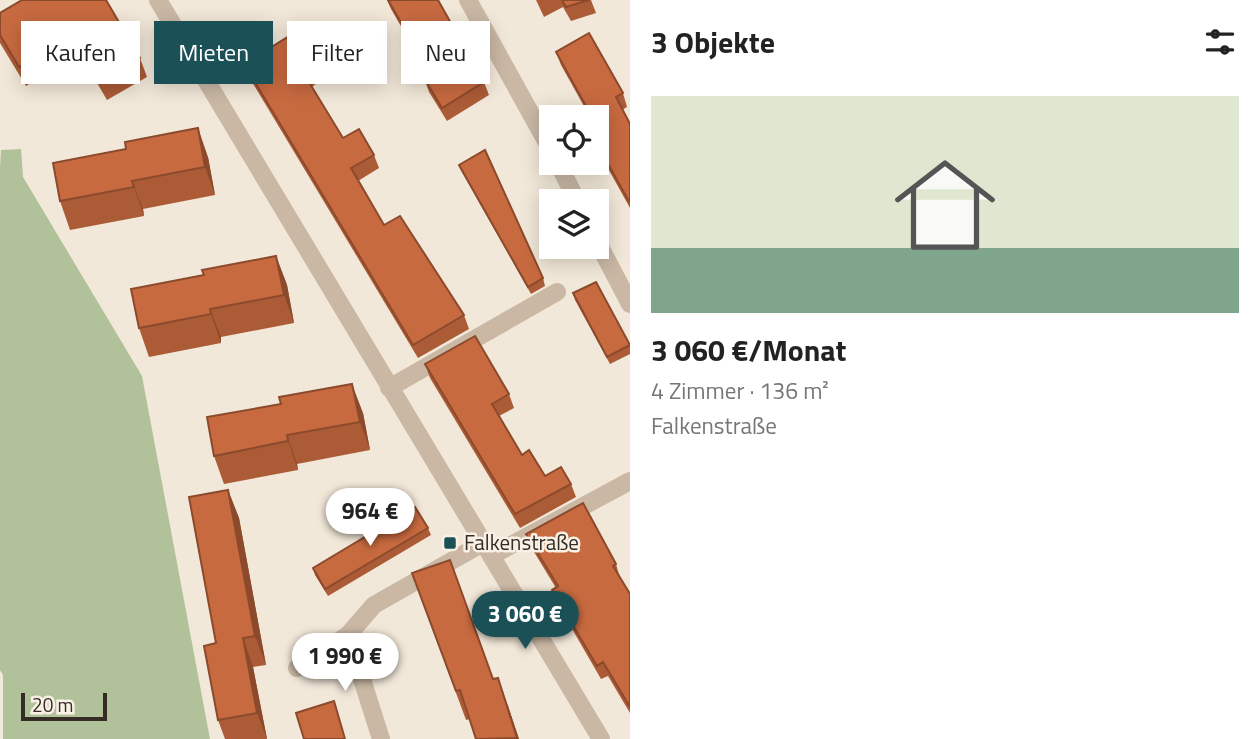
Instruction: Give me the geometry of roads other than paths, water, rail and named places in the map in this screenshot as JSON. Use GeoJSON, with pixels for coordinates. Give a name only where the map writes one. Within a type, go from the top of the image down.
{"type":"FeatureCollection","features":[{"type":"Feature","properties":{"kind":"street"},"geometry":{"type":"LineString","coordinates":[[158,0],[601,739]]}},
{"type":"Feature","properties":{"kind":"street"},"geometry":{"type":"LineString","coordinates":[[467,0],[539,129]]}},
{"type":"Feature","properties":{"kind":"street"},"geometry":{"type":"LineString","coordinates":[[606,259],[630,304]]}},
{"type":"Feature","properties":{"kind":"street"},"geometry":{"type":"LineString","coordinates":[[389,387],[557,292]]}},
{"type":"Feature","properties":{"kind":"street"},"geometry":{"type":"LineString","coordinates":[[297,668],[348,635],[374,605],[630,481]]}},
{"type":"Feature","properties":{"kind":"street"},"geometry":{"type":"LineString","coordinates":[[348,635],[380,739]]}},
{"type":"Feature","properties":{"kind":"place","name":"Falkenstraße"},"geometry":{"type":"Point","coordinates":[450,543]}}]}
